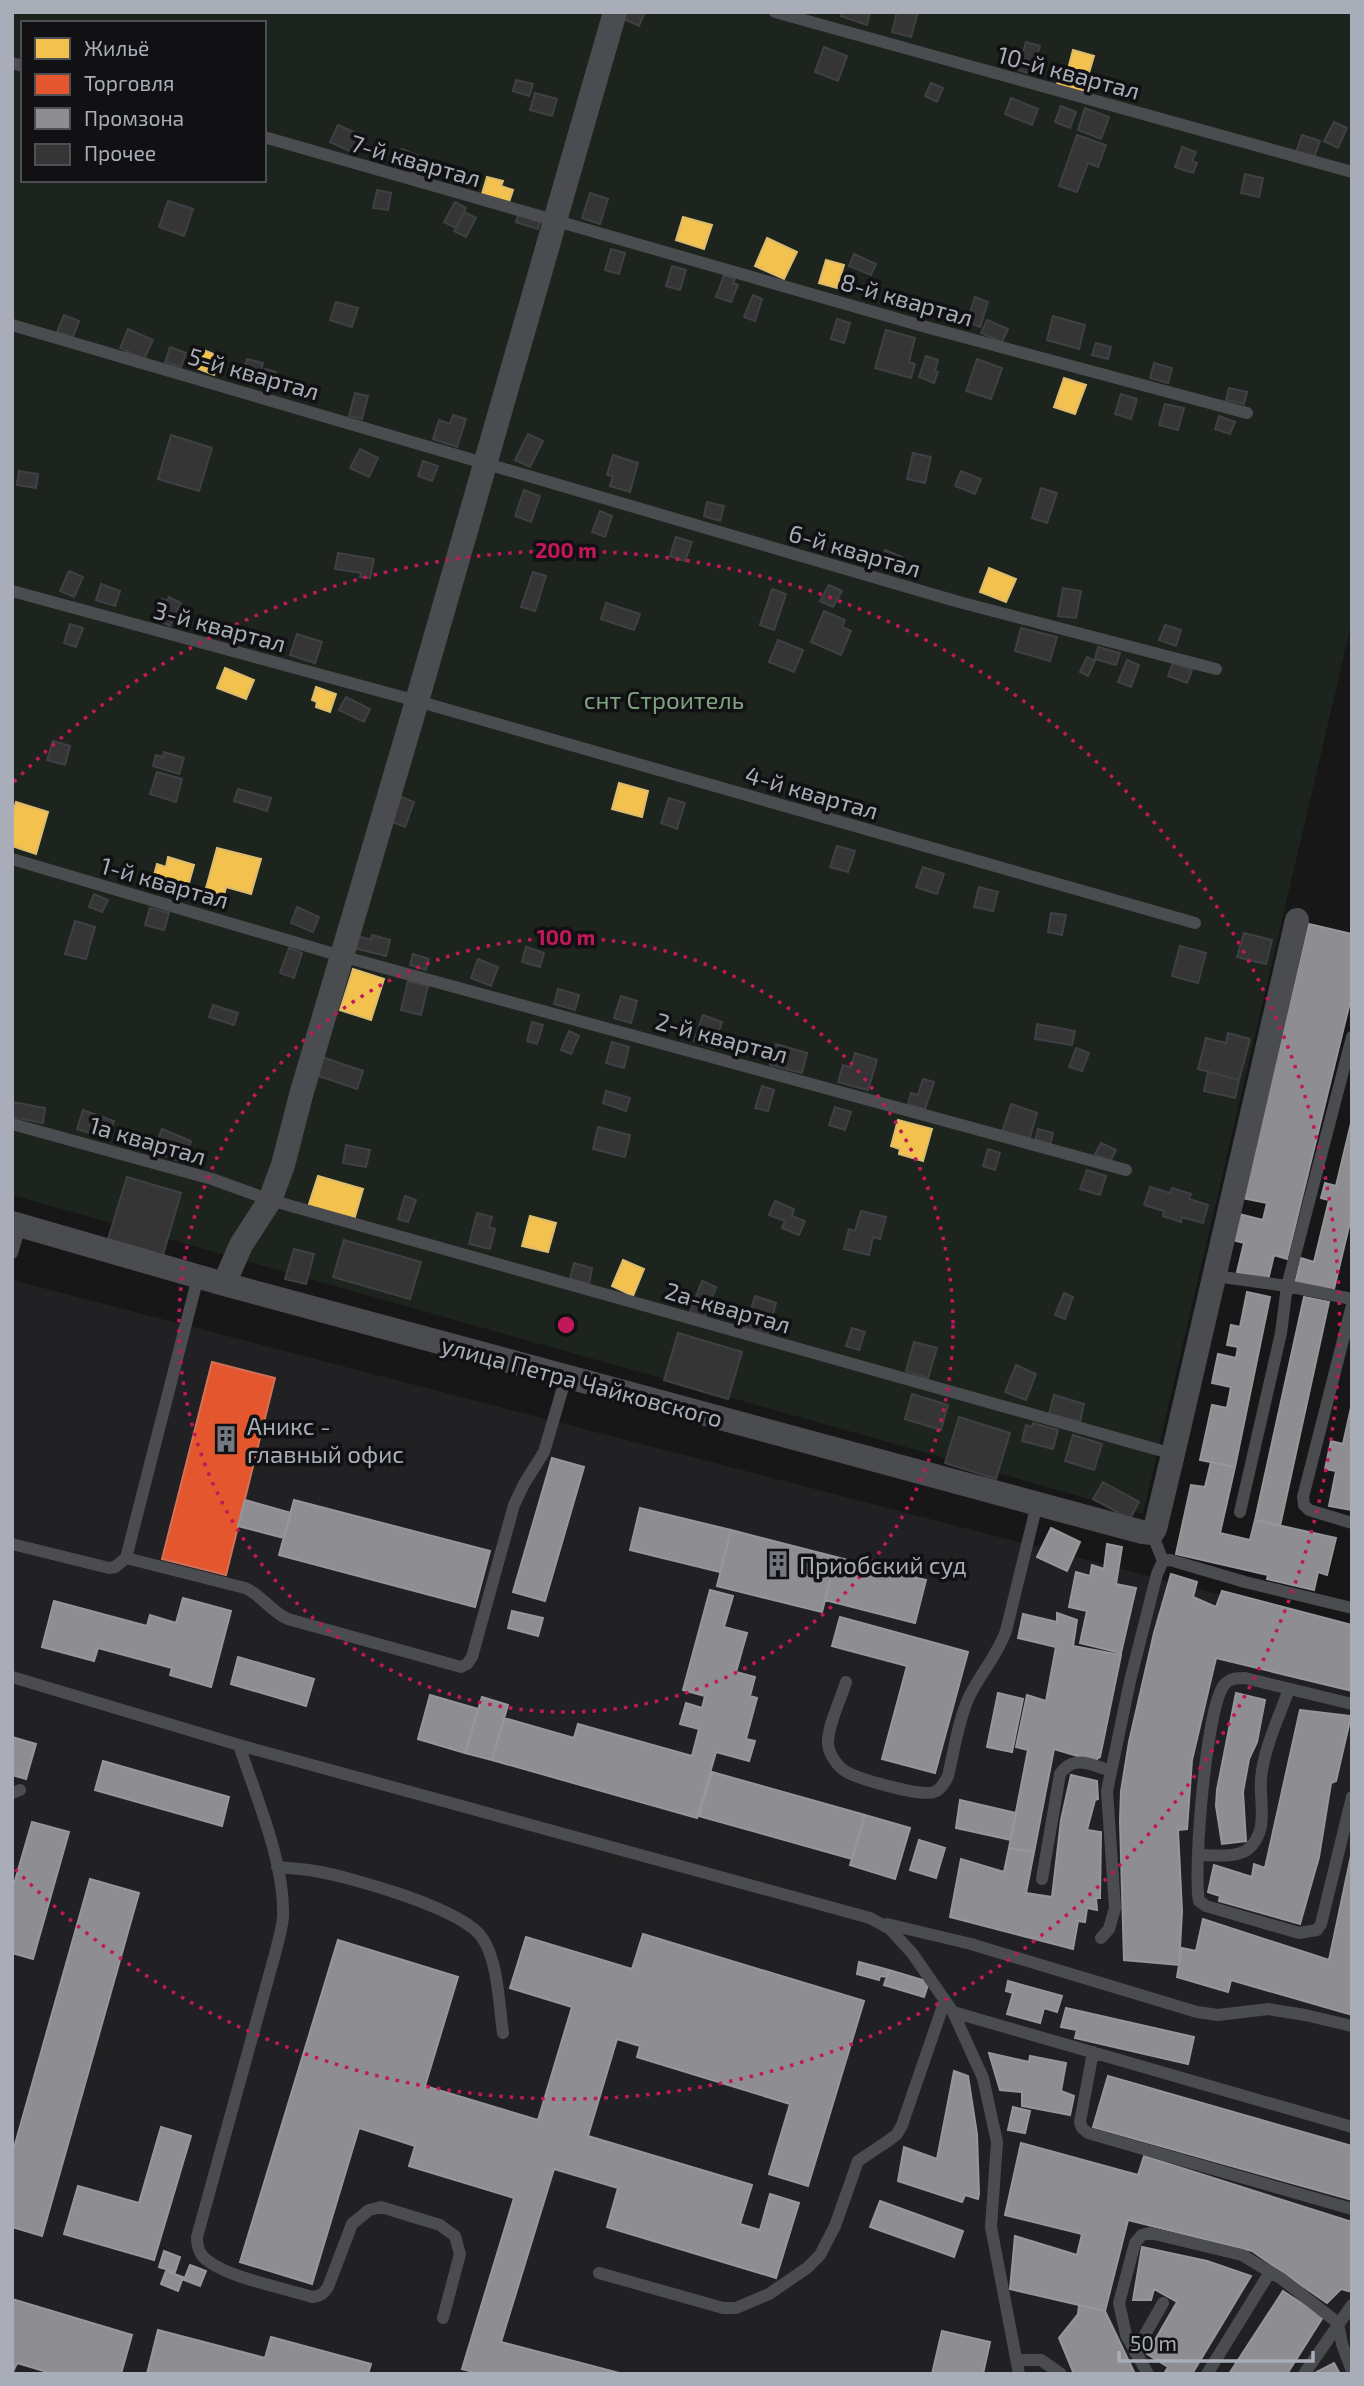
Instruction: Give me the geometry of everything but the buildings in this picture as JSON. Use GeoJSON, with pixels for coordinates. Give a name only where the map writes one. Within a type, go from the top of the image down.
{"type":"FeatureCollection","features":[{"type":"Feature","properties":{"kind":"street"},"geometry":{"type":"LineString","coordinates":[[224,1284],[242,1245],[270,1200],[283,1165],[615,12]]}},
{"type":"Feature","properties":{"kind":"street"},"geometry":{"type":"LineString","coordinates":[[1152,1533],[1174,1454],[1297,920]]}},
{"type":"Feature","properties":{"kind":"street","name":"улица Петра Чайковского"},"geometry":{"type":"LineString","coordinates":[[16,1225],[566,1377],[1152,1533]]}},
{"type":"Feature","properties":{"kind":"lane","name":"10-й квартал"},"geometry":{"type":"LineString","coordinates":[[775,12],[1352,172]]}},
{"type":"Feature","properties":{"kind":"lane","name":"7-й квартал"},"geometry":{"type":"LineString","coordinates":[[266,139],[556,222]]}},
{"type":"Feature","properties":{"kind":"lane","name":"8-й квартал"},"geometry":{"type":"LineString","coordinates":[[556,222],[1005,349],[1247,413]]}},
{"type":"Feature","properties":{"kind":"lane","name":"5-й квартал"},"geometry":{"type":"LineString","coordinates":[[12,325],[484,462]]}},
{"type":"Feature","properties":{"kind":"lane","name":"6-й квартал"},"geometry":{"type":"LineString","coordinates":[[484,462],[959,602],[1216,669]]}},
{"type":"Feature","properties":{"kind":"lane","name":"3-й квартал"},"geometry":{"type":"LineString","coordinates":[[12,591],[417,701]]}},
{"type":"Feature","properties":{"kind":"lane","name":"4-й квартал"},"geometry":{"type":"LineString","coordinates":[[417,701],[1195,923]]}},
{"type":"Feature","properties":{"kind":"lane","name":"1-й квартал"},"geometry":{"type":"LineString","coordinates":[[12,859],[306,945]]}},
{"type":"Feature","properties":{"kind":"lane","name":"2-й квартал"},"geometry":{"type":"LineString","coordinates":[[306,945],[1126,1170]]}},
{"type":"Feature","properties":{"kind":"lane"},"geometry":{"type":"LineString","coordinates":[[1240,1512],[1281,1333],[1286,1286],[1352,1037]]}},
{"type":"Feature","properties":{"kind":"lane","name":"1а квартал"},"geometry":{"type":"LineString","coordinates":[[12,1124],[212,1179],[270,1200]]}},
{"type":"Feature","properties":{"kind":"lane","name":"2а-квартал"},"geometry":{"type":"LineString","coordinates":[[270,1200],[1174,1454]]}},
{"type":"Feature","properties":{"kind":"lane"},"geometry":{"type":"LineString","coordinates":[[12,1253],[16,1225]]}},
{"type":"Feature","properties":{"kind":"lane"},"geometry":{"type":"LineString","coordinates":[[1215,1276],[1352,1299]]}},
{"type":"Feature","properties":{"kind":"lane"},"geometry":{"type":"LineString","coordinates":[[12,1545],[109,1568],[115,1567],[126,1558],[198,1277]]}},
{"type":"Feature","properties":{"kind":"lane"},"geometry":{"type":"LineString","coordinates":[[1352,1305],[1303,1497],[1304,1505],[1309,1510],[1352,1523]]}},
{"type":"Feature","properties":{"kind":"lane"},"geometry":{"type":"LineString","coordinates":[[126,1558],[245,1588],[262,1598],[280,1616],[288,1619],[461,1667],[472,1657],[514,1506],[544,1452],[566,1377]]}},
{"type":"Feature","properties":{"kind":"lane"},"geometry":{"type":"LineString","coordinates":[[846,1682],[828,1746],[840,1766],[859,1777],[922,1793],[934,1792],[944,1784],[965,1705],[974,1686],[1000,1647],[1006,1631],[1037,1504]]}},
{"type":"Feature","properties":{"kind":"lane"},"geometry":{"type":"LineString","coordinates":[[1101,1938],[1108,1929],[1115,1908],[1112,1838],[1107,1803],[1111,1771],[1133,1668],[1157,1574],[1163,1561],[1152,1533]]}},
{"type":"Feature","properties":{"kind":"lane"},"geometry":{"type":"LineString","coordinates":[[1163,1561],[1170,1560],[1245,1582],[1352,1608]]}},
{"type":"Feature","properties":{"kind":"lane"},"geometry":{"type":"LineString","coordinates":[[12,1676],[239,1745],[870,1918],[880,1923],[900,1938],[953,2012],[983,2078],[997,2142],[991,2227],[1018,2367],[1041,2360],[1061,2374]]}},
{"type":"Feature","properties":{"kind":"lane"},"geometry":{"type":"LineString","coordinates":[[1352,1704],[1245,1678],[1234,1678],[1225,1684],[1215,1706],[1207,1749],[1198,1856],[1199,1901],[1206,1906],[1299,1933],[1317,1930],[1321,1924],[1352,1797]]}},
{"type":"Feature","properties":{"kind":"lane"},"geometry":{"type":"LineString","coordinates":[[1198,1856],[1240,1853],[1248,1849],[1259,1832],[1262,1820],[1262,1774],[1289,1689]]}},
{"type":"Feature","properties":{"kind":"lane"},"geometry":{"type":"LineString","coordinates":[[239,1745],[277,1867],[282,1887],[283,1919],[197,2237],[197,2247],[208,2262],[228,2271],[318,2297],[328,2287],[352,2224],[369,2210],[381,2207],[440,2225],[454,2236],[460,2254],[443,2318]]}},
{"type":"Feature","properties":{"kind":"lane"},"geometry":{"type":"LineString","coordinates":[[1042,1879],[1060,1774],[1070,1763],[1077,1761],[1111,1771]]}},
{"type":"Feature","properties":{"kind":"lane"},"geometry":{"type":"LineString","coordinates":[[277,1867],[344,1877],[438,1909],[477,1930],[491,1957],[503,2033]]}},
{"type":"Feature","properties":{"kind":"lane"},"geometry":{"type":"LineString","coordinates":[[880,1923],[971,1944],[1197,2012],[1218,2015],[1269,2009],[1352,2026]]}},
{"type":"Feature","properties":{"kind":"lane"},"geometry":{"type":"LineString","coordinates":[[599,2273],[704,2304],[736,2308],[769,2294],[807,2268],[820,2255],[829,2240],[858,2161],[897,2134],[902,2126],[945,2000]]}},
{"type":"Feature","properties":{"kind":"lane"},"geometry":{"type":"LineString","coordinates":[[953,2012],[1352,2127]]}},
{"type":"Feature","properties":{"kind":"lane"},"geometry":{"type":"LineString","coordinates":[[1093,2052],[1080,2122],[1088,2133],[1352,2209]]}},
{"type":"Feature","properties":{"kind":"lane"},"geometry":{"type":"LineString","coordinates":[[1148,2374],[1123,2328],[1119,2303],[1131,2251],[1142,2235],[1150,2233],[1242,2255],[1270,2272],[1338,2323],[1352,2371]]}},
{"type":"Feature","properties":{"kind":"lane"},"geometry":{"type":"LineString","coordinates":[[1207,2374],[1270,2272]]}},
{"type":"Feature","properties":{"kind":"lane"},"geometry":{"type":"LineString","coordinates":[[1135,2352],[1163,2303]]}},
{"type":"Feature","properties":{"kind":"lane"},"geometry":{"type":"LineString","coordinates":[[1304,2374],[1352,2305]]}},
{"type":"Feature","properties":{"kind":"shaded area"},"geometry":{"type":"Polygon","coordinates":[[[12,1280],[1352,1629],[1352,2374],[12,2374],[12,1280]]]}},
{"type":"Feature","properties":{"kind":"green space","name":"снт Строитель"},"geometry":{"type":"Polygon","coordinates":[[[12,12],[1352,12],[1352,621],[1143,1514],[12,1195],[12,12]]]}},
{"type":"Feature","properties":{"kind":"place","name":"Аникс - главный офис"},"geometry":{"type":"Point","coordinates":[226,1439]}},
{"type":"Feature","properties":{"kind":"place","name":"Приобский суд"},"geometry":{"type":"Point","coordinates":[778,1564]}}]}
